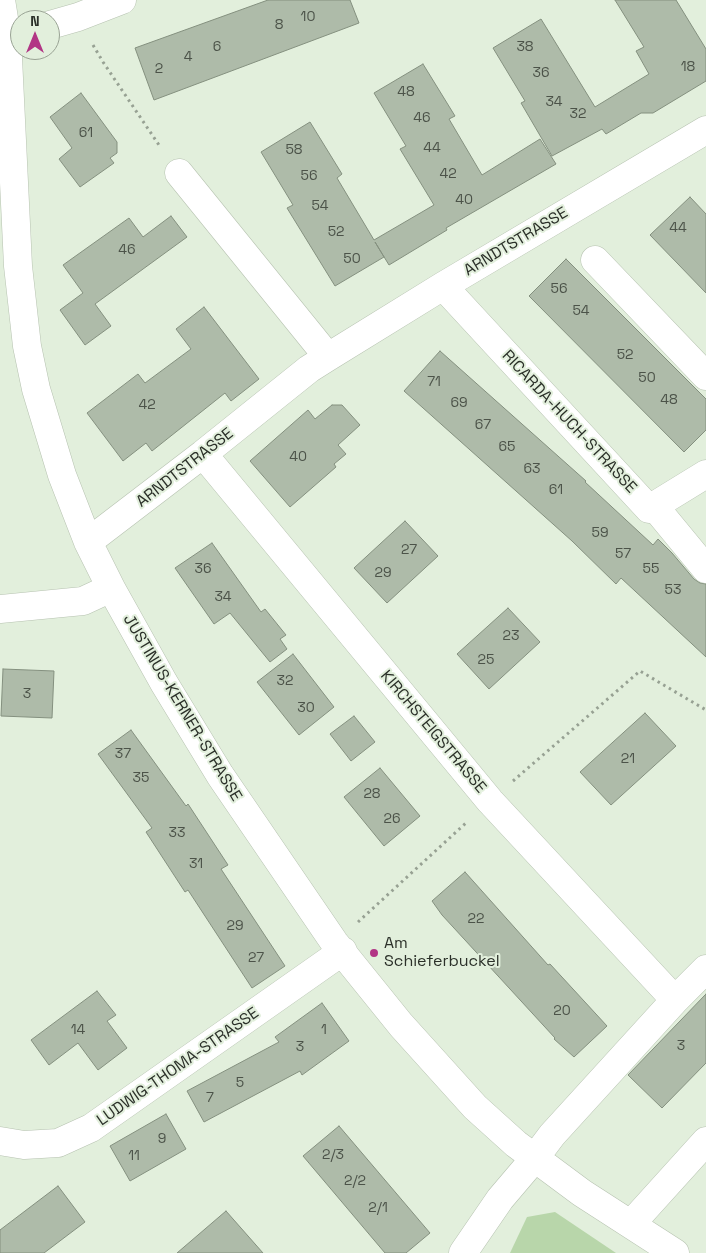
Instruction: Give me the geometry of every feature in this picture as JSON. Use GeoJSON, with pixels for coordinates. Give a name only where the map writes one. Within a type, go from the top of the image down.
{"type":"FeatureCollection","features":[{"type":"Feature","properties":{"kind":"street","name":"JUSTINUS-KERNER-STRASSE"},"geometry":{"type":"LineString","coordinates":[[1,0],[10,26]]}},
{"type":"Feature","properties":{"kind":"street"},"geometry":{"type":"LineString","coordinates":[[60,22],[122,0]]}},
{"type":"Feature","properties":{"kind":"street","name":"JUSTINUS-KERNER-STRASSE"},"geometry":{"type":"LineString","coordinates":[[14,60],[18,266],[27,346],[36,389],[62,475],[88,542],[111,588],[164,683],[220,774],[314,913],[401,1025],[446,1077],[499,1129],[534,1159],[582,1193],[675,1253]]}},
{"type":"Feature","properties":{"kind":"street","name":"ARNDTSTRASSE"},"geometry":{"type":"LineString","coordinates":[[88,542],[318,363],[443,286],[706,130]]}},
{"type":"Feature","properties":{"kind":"street"},"geometry":{"type":"LineString","coordinates":[[179,173],[318,363]]}},
{"type":"Feature","properties":{"kind":"street"},"geometry":{"type":"LineString","coordinates":[[595,260],[706,376]]}},
{"type":"Feature","properties":{"kind":"street","name":"RICARDA-HUCH-STRASSE"},"geometry":{"type":"LineString","coordinates":[[443,286],[649,509],[654,506]]}},
{"type":"Feature","properties":{"kind":"street","name":"KIRCHSTEIGSTRASSE"},"geometry":{"type":"LineString","coordinates":[[203,454],[490,801],[674,1000]]}},
{"type":"Feature","properties":{"kind":"street"},"geometry":{"type":"LineString","coordinates":[[706,474],[654,506],[706,569]]}},
{"type":"Feature","properties":{"kind":"street"},"geometry":{"type":"LineString","coordinates":[[0,609],[83,601],[111,588]]}},
{"type":"Feature","properties":{"kind":"street","name":"LUDWIG-THOMA-STRASSE"},"geometry":{"type":"LineString","coordinates":[[0,1141],[24,1145],[58,1143],[92,1128],[343,951]]}},
{"type":"Feature","properties":{"kind":"street"},"geometry":{"type":"LineString","coordinates":[[463,1253],[500,1199],[552,1135],[674,1000],[706,969]]}},
{"type":"Feature","properties":{"kind":"street"},"geometry":{"type":"LineString","coordinates":[[631,1224],[706,1141]]}},
{"type":"Feature","properties":{"kind":"path"},"geometry":{"type":"LineString","coordinates":[[78,17],[103,62],[158,145],[179,173]]}},
{"type":"Feature","properties":{"kind":"green space"},"geometry":{"type":"Polygon","coordinates":[[[555,1212],[616,1253],[510,1253],[527,1217],[555,1212]]]}},
{"type":"Feature","properties":{"kind":"building"},"geometry":{"type":"Polygon","coordinates":[[[268,0],[350,0],[359,23],[154,100],[135,48],[268,0]]]}},
{"type":"Feature","properties":{"kind":"building"},"geometry":{"type":"Polygon","coordinates":[[[615,0],[676,0],[706,49],[706,81],[653,113],[641,113],[606,134],[602,129],[552,156],[521,103],[525,101],[493,48],[541,19],[595,107],[649,74],[636,51],[644,47],[615,0]]]}},
{"type":"Feature","properties":{"kind":"building"},"geometry":{"type":"Polygon","coordinates":[[[423,64],[455,116],[449,119],[482,175],[540,139],[556,164],[446,228],[447,230],[389,265],[375,242],[384,257],[335,286],[287,208],[293,205],[261,152],[310,122],[342,174],[337,178],[374,240],[434,205],[400,149],[406,146],[374,93],[423,64]]]}},
{"type":"Feature","properties":{"kind":"building"},"geometry":{"type":"Polygon","coordinates":[[[81,93],[117,142],[117,153],[110,158],[114,163],[80,187],[59,159],[72,148],[50,117],[81,93]]]}},
{"type":"Feature","properties":{"kind":"building"},"geometry":{"type":"Polygon","coordinates":[[[690,197],[706,214],[706,293],[650,235],[690,197]]]}},
{"type":"Feature","properties":{"kind":"building"},"geometry":{"type":"Polygon","coordinates":[[[171,216],[187,237],[95,304],[111,326],[85,345],[60,310],[83,293],[63,265],[129,218],[143,237],[171,216]]]}},
{"type":"Feature","properties":{"kind":"building"},"geometry":{"type":"Polygon","coordinates":[[[566,259],[706,399],[706,430],[684,452],[529,296],[566,259]]]}},
{"type":"Feature","properties":{"kind":"building"},"geometry":{"type":"Polygon","coordinates":[[[204,307],[259,379],[231,401],[225,393],[152,451],[146,443],[123,461],[87,413],[138,374],[145,383],[191,349],[176,329],[204,307]]]}},
{"type":"Feature","properties":{"kind":"building"},"geometry":{"type":"Polygon","coordinates":[[[440,351],[586,481],[653,545],[658,539],[694,579],[706,584],[706,657],[621,578],[616,584],[572,541],[404,391],[440,351]]]}},
{"type":"Feature","properties":{"kind":"building"},"geometry":{"type":"Polygon","coordinates":[[[332,405],[342,405],[360,425],[338,445],[346,454],[334,464],[336,467],[290,507],[250,461],[308,410],[315,419],[332,405]]]}},
{"type":"Feature","properties":{"kind":"building"},"geometry":{"type":"Polygon","coordinates":[[[405,521],[438,556],[387,603],[354,568],[405,521]]]}},
{"type":"Feature","properties":{"kind":"building"},"geometry":{"type":"Polygon","coordinates":[[[212,543],[261,612],[265,609],[286,635],[280,639],[287,649],[270,662],[230,613],[214,624],[175,568],[212,543]]]}},
{"type":"Feature","properties":{"kind":"building"},"geometry":{"type":"Polygon","coordinates":[[[508,608],[540,642],[489,689],[457,654],[508,608]]]}},
{"type":"Feature","properties":{"kind":"building"},"geometry":{"type":"Polygon","coordinates":[[[293,654],[334,707],[299,735],[257,682],[293,654]]]}},
{"type":"Feature","properties":{"kind":"building"},"geometry":{"type":"Polygon","coordinates":[[[3,669],[54,671],[52,718],[1,716],[3,669]]]}},
{"type":"Feature","properties":{"kind":"building"},"geometry":{"type":"Polygon","coordinates":[[[645,713],[676,746],[611,805],[580,772],[645,713]]]}},
{"type":"Feature","properties":{"kind":"building"},"geometry":{"type":"Polygon","coordinates":[[[354,716],[375,742],[351,761],[330,734],[354,716]]]}},
{"type":"Feature","properties":{"kind":"building"},"geometry":{"type":"Polygon","coordinates":[[[131,730],[186,806],[188,804],[228,865],[221,869],[285,966],[252,988],[188,890],[185,892],[146,832],[152,828],[98,754],[131,730]]]}},
{"type":"Feature","properties":{"kind":"building"},"geometry":{"type":"Polygon","coordinates":[[[380,768],[420,816],[384,846],[344,797],[380,768]]]}},
{"type":"Feature","properties":{"kind":"building"},"geometry":{"type":"Polygon","coordinates":[[[465,872],[548,965],[550,964],[607,1026],[574,1057],[554,1039],[442,915],[432,901],[465,872]]]}},
{"type":"Feature","properties":{"kind":"building"},"geometry":{"type":"Polygon","coordinates":[[[97,991],[116,1015],[107,1021],[127,1048],[98,1070],[78,1043],[49,1065],[31,1040],[97,991]]]}},
{"type":"Feature","properties":{"kind":"building"},"geometry":{"type":"Polygon","coordinates":[[[706,994],[706,1063],[662,1108],[628,1075],[706,994]]]}},
{"type":"Feature","properties":{"kind":"building"},"geometry":{"type":"Polygon","coordinates":[[[322,1003],[349,1041],[302,1075],[300,1071],[204,1122],[187,1091],[279,1042],[275,1037],[322,1003]]]}},
{"type":"Feature","properties":{"kind":"building"},"geometry":{"type":"Polygon","coordinates":[[[166,1114],[186,1149],[130,1181],[110,1146],[166,1114]]]}},
{"type":"Feature","properties":{"kind":"building"},"geometry":{"type":"Polygon","coordinates":[[[339,1126],[430,1233],[406,1253],[385,1253],[303,1156],[339,1126]]]}},
{"type":"Feature","properties":{"kind":"building"},"geometry":{"type":"Polygon","coordinates":[[[58,1186],[85,1222],[44,1253],[0,1253],[0,1230],[58,1186]]]}},
{"type":"Feature","properties":{"kind":"building"},"geometry":{"type":"Polygon","coordinates":[[[226,1211],[263,1253],[177,1253],[226,1211]]]}},
{"type":"Feature","properties":{"kind":"place","name":"Am Schieferbuckel"},"geometry":{"type":"Point","coordinates":[374,953]}}]}
